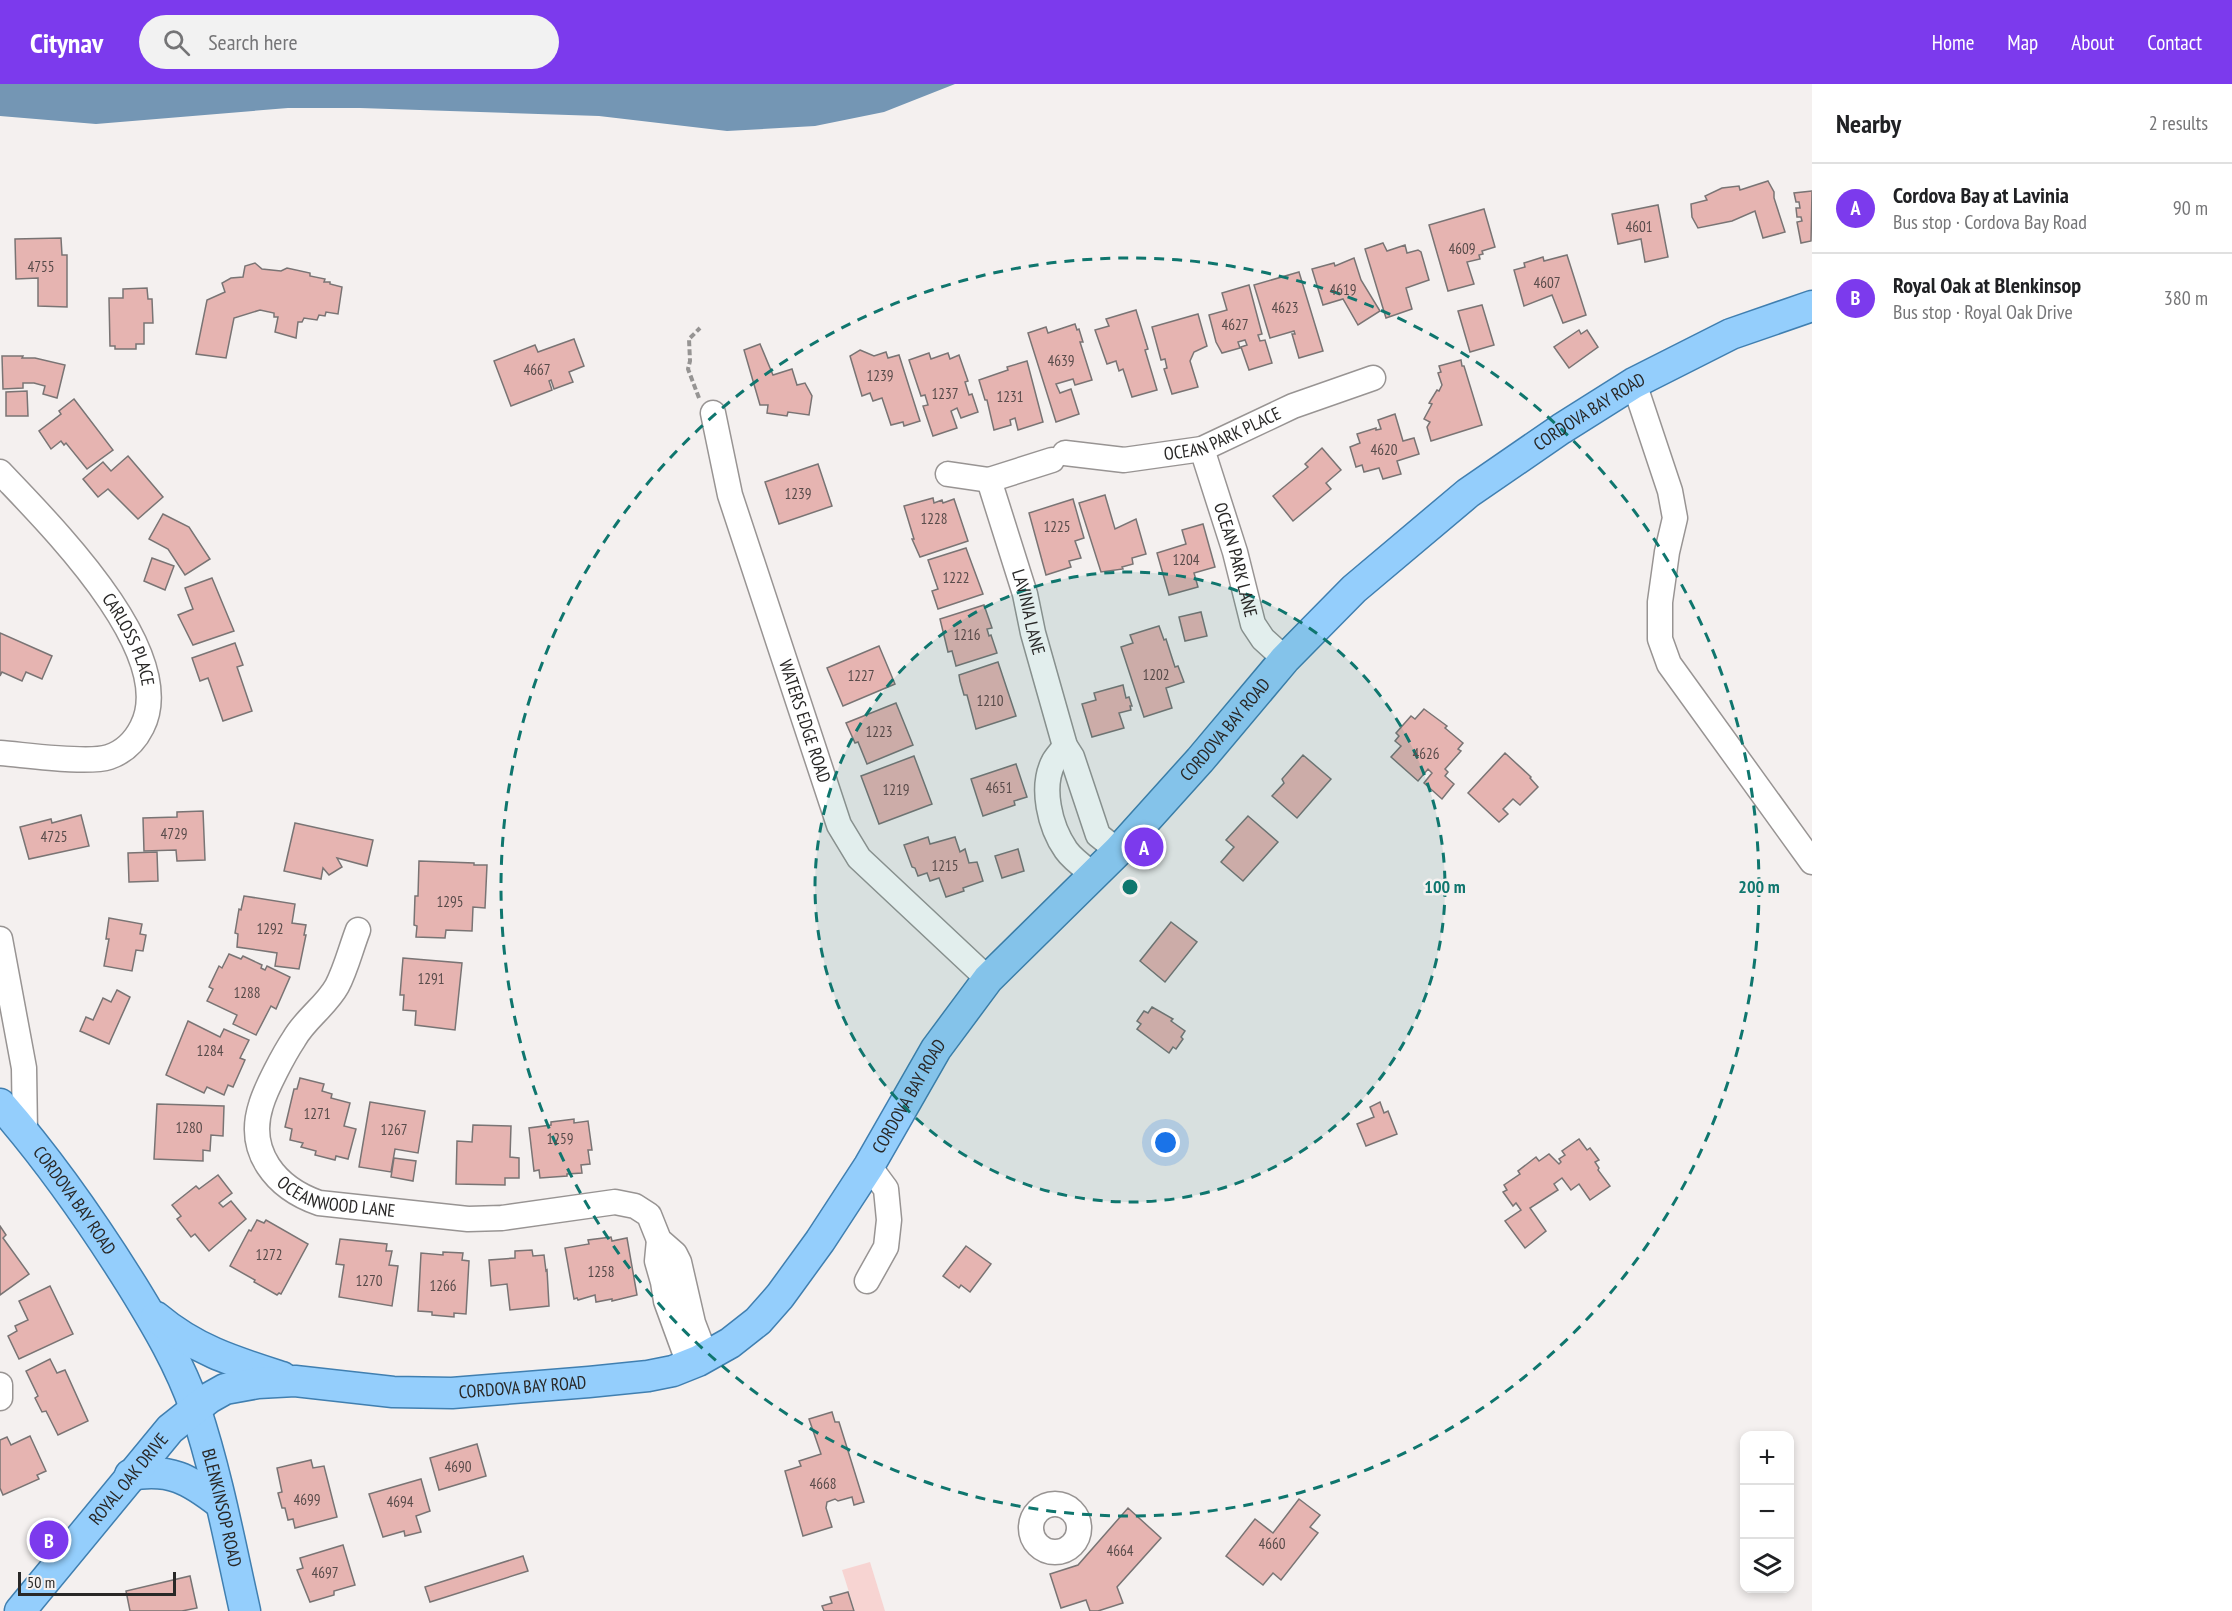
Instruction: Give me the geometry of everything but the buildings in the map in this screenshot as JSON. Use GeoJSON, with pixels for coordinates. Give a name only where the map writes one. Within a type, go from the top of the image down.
{"type":"FeatureCollection","features":[{"type":"Feature","properties":{"kind":"main road","name":"CORDOVA BAY ROAD"},"geometry":{"type":"LineString","coordinates":[[0,1104],[25,1132],[86,1215],[166,1343],[195,1408],[225,1389],[258,1383],[295,1381],[393,1392],[452,1393],[648,1376],[673,1371],[730,1343],[758,1321],[780,1296],[869,1166],[936,1049],[988,979],[1118,851],[1200,760],[1285,659],[1354,589],[1468,493],[1561,429],[1634,383],[1731,334],[1803,307],[1812,306]]}},
{"type":"Feature","properties":{"kind":"main road"},"geometry":{"type":"LineString","coordinates":[[145,1307],[173,1331],[192,1343],[223,1358],[295,1381]]}},
{"type":"Feature","properties":{"kind":"main road","name":"ROYAL OAK DRIVE"},"geometry":{"type":"LineString","coordinates":[[20,1611],[130,1475],[170,1429],[195,1408]]}},
{"type":"Feature","properties":{"kind":"main road","name":"BLENKINSOP ROAD"},"geometry":{"type":"LineString","coordinates":[[195,1408],[245,1611]]}},
{"type":"Feature","properties":{"kind":"main road"},"geometry":{"type":"LineString","coordinates":[[130,1475],[148,1472],[176,1475],[196,1485],[220,1503]]}},
{"type":"Feature","properties":{"kind":"street","name":"OCEAN PARK PLACE"},"geometry":{"type":"LineString","coordinates":[[989,480],[1058,457],[1124,460],[1202,449],[1293,406],[1373,378]]}},
{"type":"Feature","properties":{"kind":"street"},"geometry":{"type":"LineString","coordinates":[[1634,383],[1670,490],[1675,518],[1667,552],[1660,602],[1660,639],[1669,664],[1812,862]]}},
{"type":"Feature","properties":{"kind":"street","name":"WATERS EDGE ROAD"},"geometry":{"type":"LineString","coordinates":[[713,413],[730,495],[839,825],[859,858],[988,979]]}},
{"type":"Feature","properties":{"kind":"street","name":"OCEAN PARK LANE"},"geometry":{"type":"LineString","coordinates":[[1202,449],[1235,552],[1253,624],[1263,639],[1285,659]]}},
{"type":"Feature","properties":{"kind":"street","name":"CARLOSS PLACE"},"geometry":{"type":"LineString","coordinates":[[0,472],[73,549],[102,586],[133,640],[142,661],[150,703],[146,721],[140,733],[132,743],[108,757],[93,760],[0,753]]}},
{"type":"Feature","properties":{"kind":"street"},"geometry":{"type":"LineString","coordinates":[[948,474],[989,480]]}},
{"type":"Feature","properties":{"kind":"street","name":"LAVINIA LANE"},"geometry":{"type":"LineString","coordinates":[[989,480],[1025,594],[1033,633],[1065,746],[1072,757],[1098,835],[1118,851]]}},
{"type":"Feature","properties":{"kind":"street"},"geometry":{"type":"LineString","coordinates":[[1065,746],[1053,762],[1047,790],[1049,813],[1057,836],[1067,852],[1094,875]]}},
{"type":"Feature","properties":{"kind":"street","name":"OCEANWOOD LANE"},"geometry":{"type":"LineString","coordinates":[[358,930],[337,985],[324,1005],[305,1023],[294,1038],[261,1105],[257,1131],[262,1155],[270,1171],[285,1186],[319,1203],[468,1219],[502,1218],[615,1202],[634,1206],[649,1215],[659,1240],[675,1254],[679,1262],[693,1323],[697,1360]]}},
{"type":"Feature","properties":{"kind":"street"},"geometry":{"type":"LineString","coordinates":[[0,939],[24,1068],[25,1132]]}},
{"type":"Feature","properties":{"kind":"street"},"geometry":{"type":"LineString","coordinates":[[867,1281],[886,1247],[889,1220],[886,1189],[869,1166]]}},
{"type":"Feature","properties":{"kind":"street"},"geometry":{"type":"LineString","coordinates":[[0,1385],[0,1398]]}},
{"type":"Feature","properties":{"kind":"path"},"geometry":{"type":"LineString","coordinates":[[700,328],[688,339],[690,361],[688,369],[703,409],[713,413]]}},
{"type":"Feature","properties":{"kind":"shaded area"},"geometry":{"type":"Polygon","coordinates":[[[870,1562],[885,1611],[855,1611],[842,1570],[870,1562]]]}},
{"type":"Feature","properties":{"kind":"water"},"geometry":{"type":"Polygon","coordinates":[[[0,84],[955,84],[884,112],[815,126],[727,131],[599,116],[360,108],[288,108],[96,124],[0,116],[0,84]]]}},
{"type":"Feature","properties":{"kind":"place","name":"Cordova Bay at Lavinia"},"geometry":{"type":"Point","coordinates":[1144,847]}},
{"type":"Feature","properties":{"kind":"place","name":"Royal Oak at Blenkinsop"},"geometry":{"type":"Point","coordinates":[49,1540]}}]}
